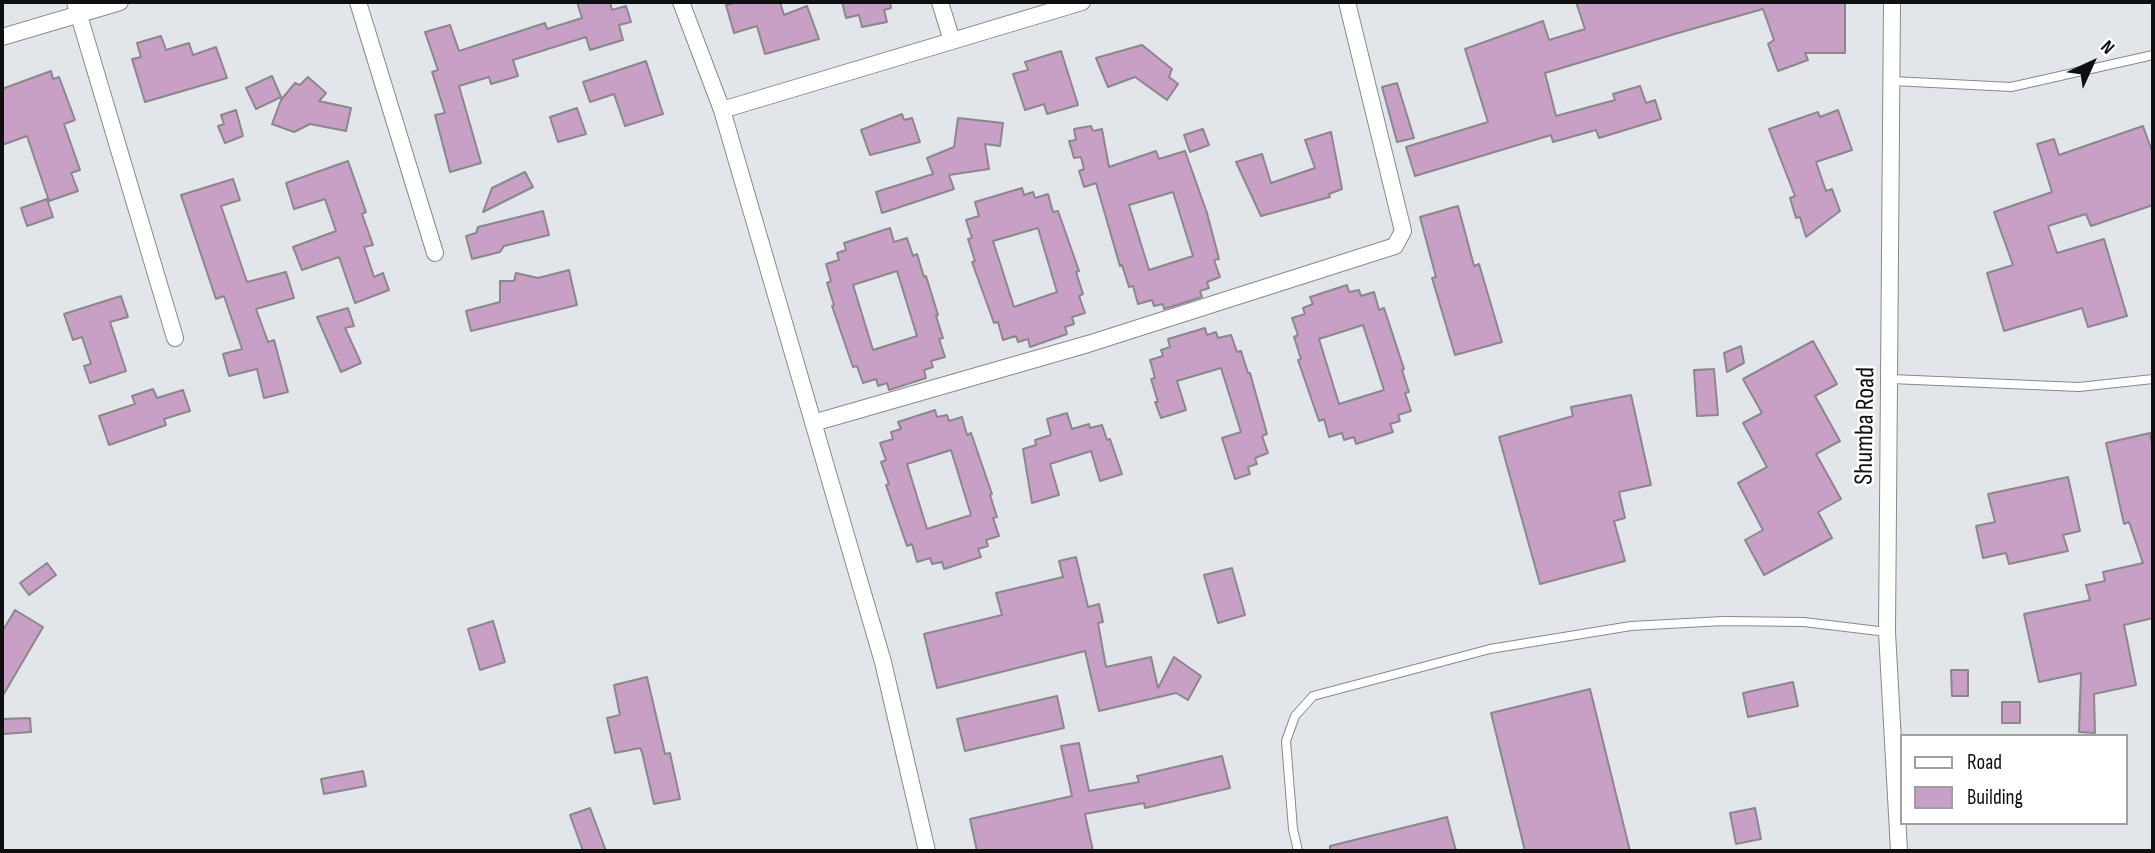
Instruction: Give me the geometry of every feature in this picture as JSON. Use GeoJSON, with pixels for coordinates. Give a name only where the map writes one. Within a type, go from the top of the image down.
{"type":"FeatureCollection","features":[{"type":"Feature","properties":{"kind":"street"},"geometry":{"type":"LineString","coordinates":[[2,37],[77,8],[120,2]]}},
{"type":"Feature","properties":{"kind":"street"},"geometry":{"type":"LineString","coordinates":[[358,2],[435,253]]}},
{"type":"Feature","properties":{"kind":"street"},"geometry":{"type":"LineString","coordinates":[[681,2],[722,110],[883,662],[928,851]]}},
{"type":"Feature","properties":{"kind":"street"},"geometry":{"type":"LineString","coordinates":[[940,2],[952,41]]}},
{"type":"Feature","properties":{"kind":"street"},"geometry":{"type":"LineString","coordinates":[[722,110],[1082,2]]}},
{"type":"Feature","properties":{"kind":"street"},"geometry":{"type":"LineString","coordinates":[[813,423],[1088,344],[1395,246],[1403,232],[1347,2]]}},
{"type":"Feature","properties":{"kind":"street","name":"Shumba Road"},"geometry":{"type":"LineString","coordinates":[[1892,2],[1887,632],[1899,851]]}},
{"type":"Feature","properties":{"kind":"street"},"geometry":{"type":"LineString","coordinates":[[77,8],[175,338]]}},
{"type":"Feature","properties":{"kind":"lane"},"geometry":{"type":"LineString","coordinates":[[1893,81],[2011,87],[2153,55]]}},
{"type":"Feature","properties":{"kind":"lane"},"geometry":{"type":"LineString","coordinates":[[1891,379],[2079,387],[2153,380]]}},
{"type":"Feature","properties":{"kind":"lane"},"geometry":{"type":"LineString","coordinates":[[1298,851],[1286,770],[1286,741],[1295,716],[1313,696],[1490,649],[1631,626],[1723,621],[1804,622],[1887,632]]}},
{"type":"Feature","properties":{"kind":"building"},"geometry":{"type":"Polygon","coordinates":[[[577,2],[610,2],[612,10],[626,6],[631,22],[619,25],[623,40],[590,50],[586,37],[513,60],[518,76],[491,84],[489,77],[459,86],[481,163],[450,172],[435,115],[445,113],[432,72],[438,70],[425,32],[450,25],[459,51],[545,23],[547,29],[582,18],[577,2]]]}},
{"type":"Feature","properties":{"kind":"building"},"geometry":{"type":"Polygon","coordinates":[[[739,2],[780,2],[784,15],[807,6],[819,39],[765,54],[757,26],[734,33],[726,5],[739,2]]]}},
{"type":"Feature","properties":{"kind":"building"},"geometry":{"type":"Polygon","coordinates":[[[842,2],[890,2],[891,8],[884,10],[887,22],[862,27],[859,15],[846,18],[842,2]]]}},
{"type":"Feature","properties":{"kind":"building"},"geometry":{"type":"Polygon","coordinates":[[[1576,2],[1845,2],[1845,53],[1805,53],[1808,60],[1778,71],[1768,44],[1774,40],[1763,9],[1678,33],[1545,73],[1556,116],[1615,100],[1613,94],[1640,86],[1646,103],[1655,100],[1661,119],[1599,138],[1596,130],[1553,142],[1551,135],[1415,176],[1406,147],[1488,122],[1465,49],[1543,21],[1549,40],[1585,29],[1576,2]]]}},
{"type":"Feature","properties":{"kind":"building"},"geometry":{"type":"Polygon","coordinates":[[[161,36],[166,50],[189,43],[193,55],[216,47],[227,78],[145,102],[132,59],[141,57],[137,43],[161,36]]]}},
{"type":"Feature","properties":{"kind":"building"},"geometry":{"type":"Polygon","coordinates":[[[1142,45],[1172,69],[1169,77],[1178,84],[1167,100],[1135,77],[1108,87],[1096,58],[1142,45]]]}},
{"type":"Feature","properties":{"kind":"building"},"geometry":{"type":"Polygon","coordinates":[[[1061,51],[1078,105],[1047,114],[1044,104],[1025,110],[1013,74],[1028,70],[1025,62],[1061,51]]]}},
{"type":"Feature","properties":{"kind":"building"},"geometry":{"type":"Polygon","coordinates":[[[646,61],[663,114],[625,126],[614,94],[590,102],[583,82],[646,61]]]}},
{"type":"Feature","properties":{"kind":"building"},"geometry":{"type":"Polygon","coordinates":[[[51,71],[53,79],[59,77],[75,120],[64,124],[80,170],[71,173],[78,191],[49,201],[27,136],[2,145],[2,89],[51,71]]]}},
{"type":"Feature","properties":{"kind":"building"},"geometry":{"type":"Polygon","coordinates":[[[272,76],[281,97],[256,109],[246,88],[272,76]]]}},
{"type":"Feature","properties":{"kind":"building"},"geometry":{"type":"Polygon","coordinates":[[[308,77],[326,93],[319,101],[351,108],[346,131],[310,124],[294,132],[272,124],[281,100],[295,83],[300,85],[308,77]]]}},
{"type":"Feature","properties":{"kind":"building"},"geometry":{"type":"Polygon","coordinates":[[[1397,83],[1414,138],[1397,142],[1382,87],[1397,83]]]}},
{"type":"Feature","properties":{"kind":"building"},"geometry":{"type":"Polygon","coordinates":[[[577,108],[586,134],[558,142],[550,117],[577,108]]]}},
{"type":"Feature","properties":{"kind":"building"},"geometry":{"type":"Polygon","coordinates":[[[236,110],[243,136],[225,143],[218,126],[224,124],[221,115],[236,110]]]}},
{"type":"Feature","properties":{"kind":"building"},"geometry":{"type":"Polygon","coordinates":[[[1838,110],[1852,150],[1816,162],[1826,191],[1832,189],[1840,211],[1806,237],[1800,217],[1796,218],[1790,198],[1795,196],[1769,129],[1818,112],[1820,117],[1838,110]]]}},
{"type":"Feature","properties":{"kind":"building"},"geometry":{"type":"Polygon","coordinates":[[[902,114],[904,120],[912,118],[920,142],[870,155],[861,130],[902,114]]]}},
{"type":"Feature","properties":{"kind":"building"},"geometry":{"type":"Polygon","coordinates":[[[958,118],[1003,123],[1000,146],[985,144],[989,169],[949,175],[954,189],[882,213],[876,192],[933,174],[927,158],[954,147],[958,118]]]}},
{"type":"Feature","properties":{"kind":"building"},"geometry":{"type":"Polygon","coordinates":[[[1091,126],[1093,131],[1102,129],[1109,167],[1156,151],[1159,159],[1185,151],[1207,213],[1219,259],[1214,260],[1220,277],[1207,282],[1209,288],[1200,291],[1202,297],[1164,309],[1163,304],[1154,306],[1152,300],[1138,304],[1133,286],[1129,287],[1122,265],[1120,266],[1096,183],[1084,187],[1079,171],[1084,169],[1081,157],[1074,158],[1069,141],[1076,140],[1074,129],[1091,126]],[[1173,192],[1129,205],[1149,270],[1193,256],[1173,192]]]}},
{"type":"Feature","properties":{"kind":"building"},"geometry":{"type":"Polygon","coordinates":[[[2143,126],[2153,154],[2153,205],[2091,226],[2086,214],[2048,226],[2057,253],[2104,239],[2127,316],[2088,327],[2082,308],[2004,331],[1987,273],[2013,265],[1994,212],[2052,192],[2037,144],[2054,139],[2059,155],[2143,126]]]}},
{"type":"Feature","properties":{"kind":"building"},"geometry":{"type":"Polygon","coordinates":[[[1203,129],[1209,145],[1190,152],[1184,135],[1203,129]]]}},
{"type":"Feature","properties":{"kind":"building"},"geometry":{"type":"Polygon","coordinates":[[[1331,132],[1342,189],[1329,194],[1330,197],[1261,216],[1236,162],[1262,154],[1271,183],[1315,168],[1305,140],[1331,132]]]}},
{"type":"Feature","properties":{"kind":"building"},"geometry":{"type":"Polygon","coordinates":[[[348,161],[366,212],[362,214],[373,245],[364,247],[374,277],[383,273],[389,290],[355,303],[339,257],[302,270],[293,247],[336,231],[325,199],[294,209],[286,183],[348,161]]]}},
{"type":"Feature","properties":{"kind":"building"},"geometry":{"type":"Polygon","coordinates":[[[525,172],[533,187],[483,212],[492,188],[525,172]]]}},
{"type":"Feature","properties":{"kind":"building"},"geometry":{"type":"Polygon","coordinates":[[[233,179],[240,200],[221,206],[247,282],[286,272],[294,298],[256,309],[268,342],[274,340],[288,392],[264,398],[257,369],[229,376],[223,354],[242,349],[224,296],[216,299],[181,195],[233,179]]]}},
{"type":"Feature","properties":{"kind":"building"},"geometry":{"type":"Polygon","coordinates":[[[1022,188],[1024,195],[1033,192],[1035,198],[1048,194],[1053,212],[1058,211],[1079,271],[1076,272],[1083,294],[1079,296],[1085,313],[1072,317],[1074,324],[1065,327],[1067,334],[1030,347],[1028,339],[1018,342],[1016,336],[1003,340],[972,262],[975,261],[968,239],[972,238],[966,220],[979,216],[975,202],[1022,188]],[[1038,228],[993,241],[1014,307],[1057,292],[1038,228]]]}},
{"type":"Feature","properties":{"kind":"building"},"geometry":{"type":"Polygon","coordinates":[[[47,199],[53,217],[27,226],[21,208],[47,199]]]}},
{"type":"Feature","properties":{"kind":"building"},"geometry":{"type":"Polygon","coordinates":[[[1458,206],[1474,266],[1479,264],[1502,342],[1455,355],[1432,278],[1436,277],[1420,217],[1458,206]]]}},
{"type":"Feature","properties":{"kind":"building"},"geometry":{"type":"Polygon","coordinates":[[[543,211],[549,235],[504,246],[500,252],[472,259],[466,236],[476,233],[478,227],[543,211]]]}},
{"type":"Feature","properties":{"kind":"building"},"geometry":{"type":"Polygon","coordinates":[[[890,228],[894,242],[907,238],[913,256],[917,254],[938,315],[936,316],[943,338],[939,339],[945,357],[931,361],[933,367],[924,370],[926,378],[889,390],[887,383],[878,386],[876,379],[863,383],[857,366],[853,367],[827,283],[831,281],[826,264],[839,260],[837,253],[846,250],[844,243],[890,228]],[[897,271],[853,285],[873,350],[917,336],[897,271]]]}},
{"type":"Feature","properties":{"kind":"building"},"geometry":{"type":"Polygon","coordinates":[[[569,270],[577,305],[471,331],[466,311],[500,302],[500,281],[514,281],[516,273],[538,278],[569,270]]]}},
{"type":"Feature","properties":{"kind":"building"},"geometry":{"type":"Polygon","coordinates":[[[1347,285],[1349,292],[1359,290],[1361,296],[1374,292],[1379,310],[1384,308],[1404,369],[1402,370],[1409,392],[1405,393],[1411,411],[1398,415],[1400,421],[1390,424],[1393,432],[1356,444],[1354,437],[1344,440],[1342,433],[1329,437],[1324,419],[1319,421],[1298,360],[1301,359],[1294,337],[1298,335],[1292,318],[1305,314],[1303,308],[1313,304],[1310,297],[1347,285]],[[1363,325],[1319,339],[1339,404],[1384,390],[1363,325]]]}},
{"type":"Feature","properties":{"kind":"building"},"geometry":{"type":"Polygon","coordinates":[[[121,296],[128,317],[110,322],[126,371],[90,383],[84,366],[91,364],[82,337],[73,340],[64,314],[121,296]]]}},
{"type":"Feature","properties":{"kind":"building"},"geometry":{"type":"Polygon","coordinates":[[[348,308],[354,326],[345,328],[361,363],[341,372],[317,317],[348,308]]]}},
{"type":"Feature","properties":{"kind":"building"},"geometry":{"type":"Polygon","coordinates":[[[1205,328],[1207,335],[1216,332],[1218,338],[1231,335],[1237,352],[1241,351],[1267,434],[1262,436],[1268,453],[1255,458],[1257,464],[1248,467],[1250,474],[1235,479],[1222,438],[1241,432],[1221,368],[1177,381],[1186,410],[1161,418],[1155,402],[1158,402],[1151,379],[1155,378],[1150,360],[1163,356],[1161,350],[1170,347],[1168,339],[1205,328]]]}},
{"type":"Feature","properties":{"kind":"building"},"geometry":{"type":"Polygon","coordinates":[[[1813,341],[1837,384],[1815,396],[1840,441],[1816,454],[1841,499],[1818,512],[1832,538],[1764,575],[1745,540],[1763,530],[1738,483],[1767,467],[1743,423],[1762,413],[1743,379],[1813,341]]]}},
{"type":"Feature","properties":{"kind":"building"},"geometry":{"type":"Polygon","coordinates":[[[1741,346],[1744,363],[1727,372],[1724,353],[1741,346]]]}},
{"type":"Feature","properties":{"kind":"building"},"geometry":{"type":"Polygon","coordinates":[[[1714,369],[1718,415],[1697,416],[1694,370],[1714,369]]]}},
{"type":"Feature","properties":{"kind":"building"},"geometry":{"type":"Polygon","coordinates":[[[153,389],[157,398],[183,390],[190,411],[164,419],[166,425],[109,445],[99,416],[135,404],[132,396],[153,389]]]}},
{"type":"Feature","properties":{"kind":"building"},"geometry":{"type":"Polygon","coordinates":[[[1631,395],[1651,485],[1619,492],[1625,518],[1614,521],[1625,561],[1540,584],[1499,437],[1573,416],[1571,407],[1631,395]]]}},
{"type":"Feature","properties":{"kind":"building"},"geometry":{"type":"Polygon","coordinates":[[[935,410],[937,417],[947,415],[949,421],[962,417],[967,435],[971,433],[997,517],[993,518],[999,536],[986,540],[988,546],[978,549],[981,557],[944,569],[942,562],[932,564],[930,558],[917,562],[912,544],[907,546],[881,462],[886,460],[880,443],[893,439],[891,432],[901,429],[898,422],[935,410]],[[951,450],[907,464],[927,529],[971,515],[951,450]]]}},
{"type":"Feature","properties":{"kind":"building"},"geometry":{"type":"Polygon","coordinates":[[[1067,413],[1072,429],[1089,424],[1090,428],[1102,425],[1107,440],[1110,439],[1122,474],[1100,481],[1091,451],[1050,464],[1059,495],[1032,503],[1023,449],[1036,445],[1035,440],[1051,435],[1047,419],[1067,413]]]}},
{"type":"Feature","properties":{"kind":"building"},"geometry":{"type":"Polygon","coordinates":[[[2150,433],[2153,449],[2153,618],[2124,625],[2136,685],[2094,694],[2095,733],[2079,732],[2081,673],[2039,682],[2024,614],[2090,600],[2086,585],[2105,581],[2103,572],[2143,563],[2129,522],[2124,524],[2106,443],[2150,433]]]}},
{"type":"Feature","properties":{"kind":"building"},"geometry":{"type":"Polygon","coordinates":[[[2068,477],[2080,531],[2063,535],[2068,551],[2009,564],[2006,553],[1983,558],[1976,526],[1995,522],[1988,494],[2068,477]]]}},
{"type":"Feature","properties":{"kind":"building"},"geometry":{"type":"Polygon","coordinates":[[[1076,557],[1088,607],[1099,604],[1103,622],[1098,623],[1106,667],[1151,657],[1158,688],[1174,657],[1201,676],[1188,700],[1176,693],[1099,711],[1085,651],[937,688],[924,634],[1002,615],[996,593],[1063,577],[1059,561],[1076,557]]]}},
{"type":"Feature","properties":{"kind":"building"},"geometry":{"type":"Polygon","coordinates":[[[47,563],[56,575],[29,595],[20,583],[47,563]]]}},
{"type":"Feature","properties":{"kind":"building"},"geometry":{"type":"Polygon","coordinates":[[[1232,568],[1245,615],[1218,623],[1204,575],[1232,568]]]}},
{"type":"Feature","properties":{"kind":"building"},"geometry":{"type":"Polygon","coordinates":[[[15,610],[43,627],[2,697],[2,632],[15,610]]]}},
{"type":"Feature","properties":{"kind":"building"},"geometry":{"type":"Polygon","coordinates":[[[493,621],[505,662],[480,670],[468,629],[493,621]]]}},
{"type":"Feature","properties":{"kind":"building"},"geometry":{"type":"Polygon","coordinates":[[[1951,670],[1968,670],[1968,696],[1952,696],[1951,670]]]}},
{"type":"Feature","properties":{"kind":"building"},"geometry":{"type":"Polygon","coordinates":[[[647,677],[665,754],[670,753],[680,799],[654,804],[640,748],[615,753],[607,718],[620,715],[614,685],[647,677]]]}},
{"type":"Feature","properties":{"kind":"building"},"geometry":{"type":"Polygon","coordinates":[[[1793,682],[1798,706],[1748,717],[1743,693],[1793,682]]]}},
{"type":"Feature","properties":{"kind":"building"},"geometry":{"type":"Polygon","coordinates":[[[1590,689],[1630,851],[1525,851],[1491,713],[1590,689]]]}},
{"type":"Feature","properties":{"kind":"building"},"geometry":{"type":"Polygon","coordinates":[[[1057,696],[1064,728],[965,751],[957,719],[1057,696]]]}},
{"type":"Feature","properties":{"kind":"building"},"geometry":{"type":"Polygon","coordinates":[[[2002,702],[2020,702],[2020,723],[2002,723],[2002,702]]]}},
{"type":"Feature","properties":{"kind":"building"},"geometry":{"type":"Polygon","coordinates":[[[30,718],[31,732],[3,734],[2,719],[30,718]]]}},
{"type":"Feature","properties":{"kind":"building"},"geometry":{"type":"Polygon","coordinates":[[[1079,743],[1089,791],[1139,782],[1137,776],[1222,756],[1230,788],[1145,808],[1144,803],[1085,814],[1093,851],[977,851],[970,819],[1072,796],[1061,746],[1079,743]]]}},
{"type":"Feature","properties":{"kind":"building"},"geometry":{"type":"Polygon","coordinates":[[[363,771],[366,786],[324,794],[321,779],[363,771]]]}},
{"type":"Feature","properties":{"kind":"building"},"geometry":{"type":"Polygon","coordinates":[[[590,808],[606,851],[583,851],[570,815],[590,808]]]}},
{"type":"Feature","properties":{"kind":"building"},"geometry":{"type":"Polygon","coordinates":[[[1755,808],[1761,839],[1736,844],[1730,813],[1755,808]]]}},
{"type":"Feature","properties":{"kind":"building"},"geometry":{"type":"Polygon","coordinates":[[[1447,817],[1456,851],[1330,851],[1330,846],[1447,817]]]}}]}
